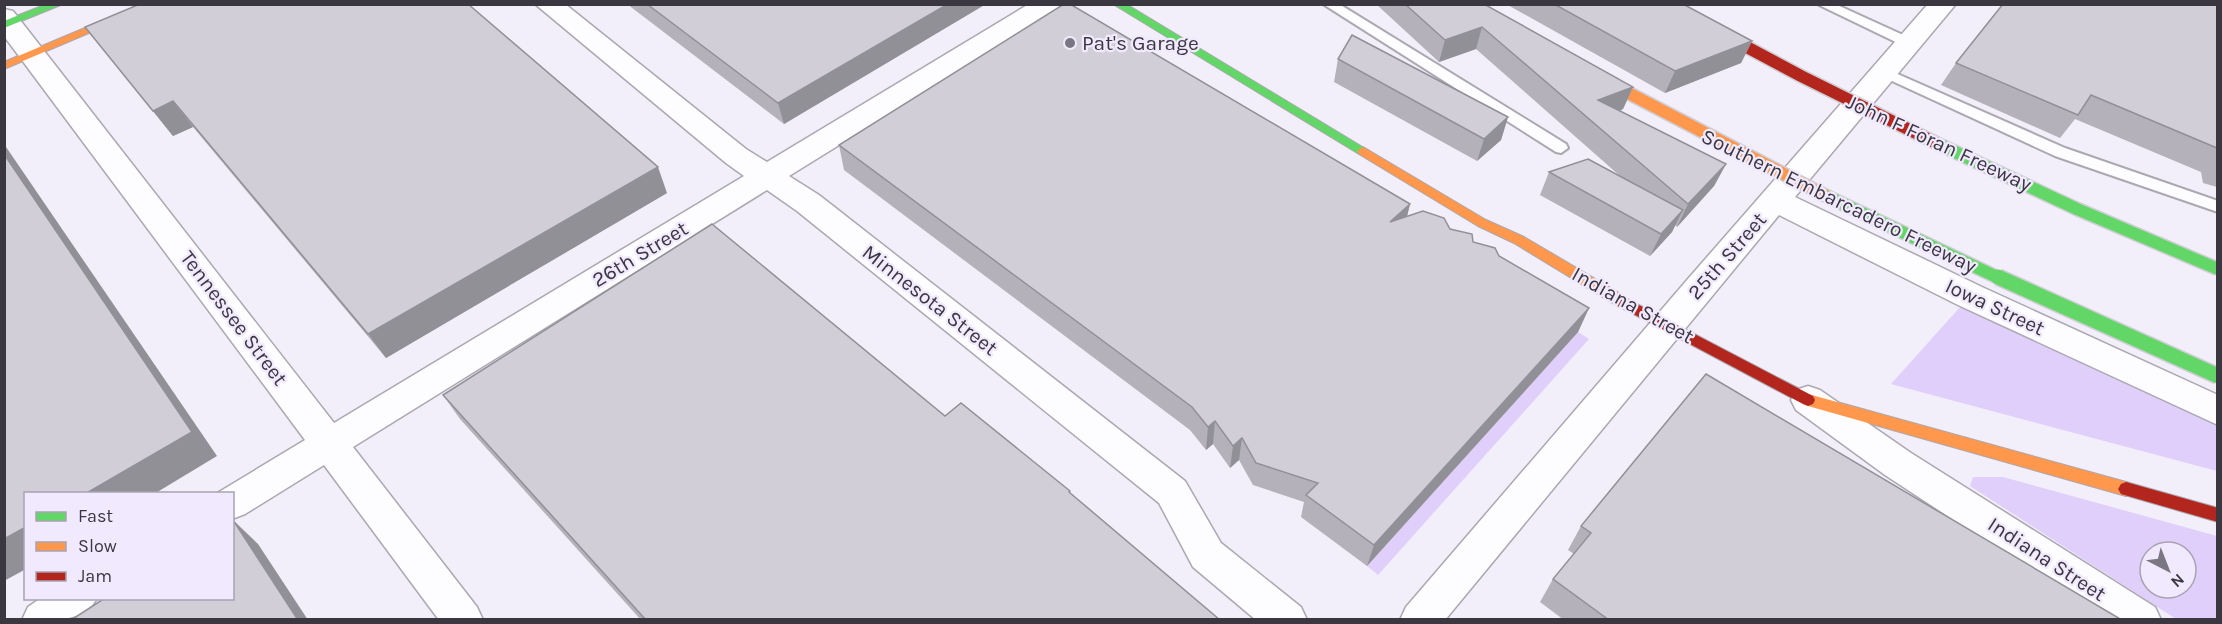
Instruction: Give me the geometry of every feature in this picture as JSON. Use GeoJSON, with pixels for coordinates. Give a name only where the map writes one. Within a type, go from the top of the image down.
{"type":"FeatureCollection","features":[{"type":"Feature","properties":{"kind":"main road"},"geometry":{"type":"LineString","coordinates":[[6,22],[58,4]]}},
{"type":"Feature","properties":{"kind":"main road"},"geometry":{"type":"LineString","coordinates":[[18,60],[152,4]]}},
{"type":"Feature","properties":{"kind":"main road","name":"Indiana Street"},"geometry":{"type":"LineString","coordinates":[[1118,4],[1482,223],[1519,240],[1607,293],[1808,400]]}},
{"type":"Feature","properties":{"kind":"main road","name":"John F Foran Freeway"},"geometry":{"type":"LineString","coordinates":[[1666,4],[1753,52],[1889,121],[2000,174],[2217,269]]}},
{"type":"Feature","properties":{"kind":"main road","name":"Southern Embarcadero Freeway"},"geometry":{"type":"LineString","coordinates":[[1581,68],[1813,191],[1963,263],[2217,376]]}},
{"type":"Feature","properties":{"kind":"main road"},"geometry":{"type":"LineString","coordinates":[[1808,400],[2217,515]]}},
{"type":"Feature","properties":{"kind":"street","name":"Minnesota Street"},"geometry":{"type":"LineString","coordinates":[[548,4],[736,156],[808,203],[1172,492],[1207,555],[1287,620]]}},
{"type":"Feature","properties":{"kind":"street","name":"26th Street"},"geometry":{"type":"LineString","coordinates":[[234,502],[1048,4]]}},
{"type":"Feature","properties":{"kind":"street","name":"25th Street"},"geometry":{"type":"LineString","coordinates":[[1420,620],[1943,4]]}},
{"type":"Feature","properties":{"kind":"street","name":"Tennessee Street"},"geometry":{"type":"LineString","coordinates":[[6,22],[18,60],[329,444],[463,620]]}},
{"type":"Feature","properties":{"kind":"street","name":"Iowa Street"},"geometry":{"type":"LineString","coordinates":[[1775,200],[1991,306],[2217,411]]}},
{"type":"Feature","properties":{"kind":"street","name":"Indiana Street"},"geometry":{"type":"LineString","coordinates":[[1808,400],[1898,464],[2141,620]]}},
{"type":"Feature","properties":{"kind":"street"},"geometry":{"type":"LineString","coordinates":[[42,620],[74,600]]}},
{"type":"Feature","properties":{"kind":"lane"},"geometry":{"type":"LineString","coordinates":[[1329,4],[1561,148]]}},
{"type":"Feature","properties":{"kind":"lane"},"geometry":{"type":"LineString","coordinates":[[1823,4],[1909,43]]}},
{"type":"Feature","properties":{"kind":"lane"},"geometry":{"type":"LineString","coordinates":[[1884,72],[2060,152],[2217,207]]}},
{"type":"Feature","properties":{"kind":"shaded area"},"geometry":{"type":"Polygon","coordinates":[[[1970,296],[2217,412],[2217,471],[1891,384],[1970,296]]]}},
{"type":"Feature","properties":{"kind":"shaded area"},"geometry":{"type":"Polygon","coordinates":[[[1578,332],[1589,339],[1378,575],[1367,566],[1578,332]]]}},
{"type":"Feature","properties":{"kind":"shaded area"},"geometry":{"type":"Polygon","coordinates":[[[1973,477],[2003,477],[2217,536],[2217,619],[2176,619],[2147,600],[2198,600],[2198,540],[2138,540],[2138,594],[1970,486],[1973,477]]]}},
{"type":"Feature","properties":{"kind":"building"},"geometry":{"type":"Polygon","coordinates":[[[140,4],[468,4],[658,167],[368,334],[173,101],[153,111],[85,27],[140,4]]]}},
{"type":"Feature","properties":{"kind":"building"},"geometry":{"type":"Polygon","coordinates":[[[647,4],[948,4],[778,103],[647,4]]]}},
{"type":"Feature","properties":{"kind":"building"},"geometry":{"type":"Polygon","coordinates":[[[1064,4],[1070,4],[1410,204],[1390,222],[1423,211],[1444,218],[1450,229],[1472,234],[1473,242],[1495,248],[1499,256],[1589,308],[1374,545],[1306,495],[1318,483],[1256,463],[1242,438],[1233,446],[1215,421],[1208,427],[1192,407],[839,145],[1064,4]]]}},
{"type":"Feature","properties":{"kind":"building"},"geometry":{"type":"Polygon","coordinates":[[[1405,4],[1484,4],[1633,87],[1598,100],[1726,164],[1688,204],[1482,27],[1445,40],[1405,4]]]}},
{"type":"Feature","properties":{"kind":"building"},"geometry":{"type":"Polygon","coordinates":[[[1554,4],[1683,4],[1752,41],[1675,71],[1554,4]]]}},
{"type":"Feature","properties":{"kind":"building"},"geometry":{"type":"Polygon","coordinates":[[[2003,4],[2217,4],[2217,148],[2091,95],[2078,115],[1956,63],[2003,4]]]}},
{"type":"Feature","properties":{"kind":"building"},"geometry":{"type":"Polygon","coordinates":[[[1352,35],[1508,117],[1484,139],[1338,59],[1352,35]]]}},
{"type":"Feature","properties":{"kind":"building"},"geometry":{"type":"Polygon","coordinates":[[[4,154],[192,432],[88,492],[24,492],[24,528],[4,539],[4,154]]]}},
{"type":"Feature","properties":{"kind":"building"},"geometry":{"type":"Polygon","coordinates":[[[1588,159],[1683,210],[1661,234],[1549,172],[1588,159]]]}},
{"type":"Feature","properties":{"kind":"building"},"geometry":{"type":"Polygon","coordinates":[[[712,224],[945,416],[961,403],[1070,491],[1220,620],[646,620],[443,395],[712,224]]]}},
{"type":"Feature","properties":{"kind":"building"},"geometry":{"type":"Polygon","coordinates":[[[1706,374],[2122,620],[1609,620],[1553,579],[1591,533],[1581,526],[1706,374]]]}},
{"type":"Feature","properties":{"kind":"building"},"geometry":{"type":"Polygon","coordinates":[[[234,522],[298,620],[71,620],[102,600],[234,600],[234,522]]]}},
{"type":"Feature","properties":{"kind":"traffic: fast"},"geometry":{"type":"LineString","coordinates":[[4,25],[58,4]]}},
{"type":"Feature","properties":{"kind":"traffic: fast"},"geometry":{"type":"LineString","coordinates":[[1118,4],[1363,151]]}},
{"type":"Feature","properties":{"kind":"traffic: fast"},"geometry":{"type":"LineString","coordinates":[[1938,144],[2077,209],[2218,269]]}},
{"type":"Feature","properties":{"kind":"traffic: fast"},"geometry":{"type":"LineString","coordinates":[[1824,195],[1979,269],[2218,376]]}},
{"type":"Feature","properties":{"kind":"traffic: slow"},"geometry":{"type":"LineString","coordinates":[[4,66],[152,4]]}},
{"type":"Feature","properties":{"kind":"traffic: slow"},"geometry":{"type":"LineString","coordinates":[[1590,73],[1824,195]]}},
{"type":"Feature","properties":{"kind":"traffic: slow"},"geometry":{"type":"LineString","coordinates":[[1363,151],[1482,223],[1519,240],[1614,297]]}},
{"type":"Feature","properties":{"kind":"traffic: slow"},"geometry":{"type":"LineString","coordinates":[[1808,400],[2126,489]]}},
{"type":"Feature","properties":{"kind":"traffic: jam"},"geometry":{"type":"LineString","coordinates":[[1666,4],[1801,76],[1938,144]]}},
{"type":"Feature","properties":{"kind":"traffic: jam"},"geometry":{"type":"LineString","coordinates":[[1614,297],[1808,400]]}},
{"type":"Feature","properties":{"kind":"traffic: jam"},"geometry":{"type":"LineString","coordinates":[[2126,489],[2218,515]]}},
{"type":"Feature","properties":{"kind":"place","name":"Pat's Garage"},"geometry":{"type":"Point","coordinates":[1070,43]}}]}
